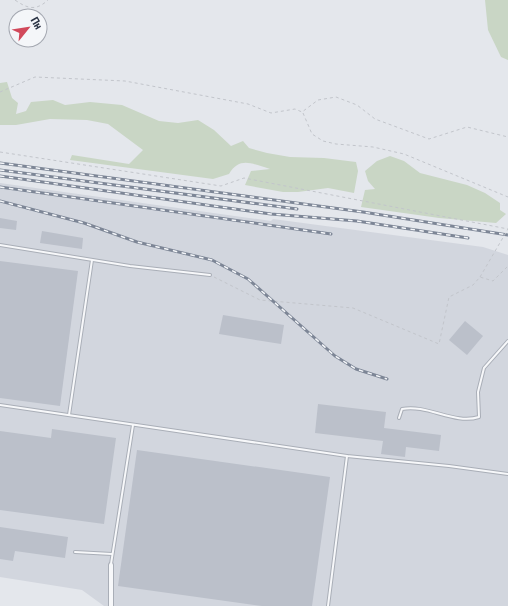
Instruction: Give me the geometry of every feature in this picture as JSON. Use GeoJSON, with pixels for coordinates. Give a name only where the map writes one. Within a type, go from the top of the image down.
{"type":"FeatureCollection","features":[{"type":"Feature","properties":{"kind":"street"},"geometry":{"type":"LineString","coordinates":[[111,565],[111,606]]}},
{"type":"Feature","properties":{"kind":"lane"},"geometry":{"type":"LineString","coordinates":[[0,245],[92,260],[210,275]]}},
{"type":"Feature","properties":{"kind":"lane"},"geometry":{"type":"LineString","coordinates":[[69,415],[92,260]]}},
{"type":"Feature","properties":{"kind":"lane"},"geometry":{"type":"LineString","coordinates":[[399,418],[402,409],[410,407],[433,410],[470,420],[479,417],[478,392],[484,368],[508,341]]}},
{"type":"Feature","properties":{"kind":"lane"},"geometry":{"type":"LineString","coordinates":[[0,404],[347,456],[449,466],[508,474]]}},
{"type":"Feature","properties":{"kind":"lane"},"geometry":{"type":"LineString","coordinates":[[111,565],[133,425]]}},
{"type":"Feature","properties":{"kind":"lane"},"geometry":{"type":"LineString","coordinates":[[328,606],[347,456]]}},
{"type":"Feature","properties":{"kind":"lane"},"geometry":{"type":"LineString","coordinates":[[75,552],[112,554]]}},
{"type":"Feature","properties":{"kind":"path"},"geometry":{"type":"LineString","coordinates":[[15,0],[29,8],[39,8],[48,0]]}},
{"type":"Feature","properties":{"kind":"path"},"geometry":{"type":"LineString","coordinates":[[0,92],[35,77],[125,81],[248,104],[271,113],[295,109],[302,112],[312,134],[323,141],[336,144],[373,147],[404,154],[508,198]]}},
{"type":"Feature","properties":{"kind":"path"},"geometry":{"type":"LineString","coordinates":[[302,112],[318,100],[336,97],[357,105],[375,119],[429,139],[467,127],[508,137]]}},
{"type":"Feature","properties":{"kind":"path"},"geometry":{"type":"LineString","coordinates":[[0,152],[221,186],[244,178],[508,229],[480,277],[473,285],[450,297],[439,344],[353,308],[260,300],[210,275]]}},
{"type":"Feature","properties":{"kind":"path"},"geometry":{"type":"LineString","coordinates":[[480,277],[493,281],[508,266]]}},
{"type":"Feature","properties":{"kind":"shaded area"},"geometry":{"type":"Polygon","coordinates":[[[0,183],[271,221],[273,219],[483,247],[508,255],[508,606],[104,606],[82,590],[0,577],[0,183]]]}},
{"type":"Feature","properties":{"kind":"green space"},"geometry":{"type":"Polygon","coordinates":[[[485,0],[508,0],[508,60],[501,57],[488,30],[485,0]]]}},
{"type":"Feature","properties":{"kind":"green space"},"geometry":{"type":"Polygon","coordinates":[[[7,82],[12,98],[18,103],[16,114],[26,111],[31,102],[53,100],[65,105],[90,102],[122,105],[159,121],[178,123],[198,120],[214,130],[231,146],[243,141],[249,148],[267,153],[290,157],[324,158],[356,162],[358,171],[354,193],[328,188],[298,192],[283,192],[245,185],[251,171],[270,169],[247,163],[242,163],[233,168],[229,174],[213,179],[70,160],[72,155],[129,164],[143,150],[108,124],[87,120],[50,119],[16,125],[0,125],[0,83],[7,82]]]}},
{"type":"Feature","properties":{"kind":"green space"},"geometry":{"type":"Polygon","coordinates":[[[390,156],[404,161],[420,173],[467,185],[485,193],[500,203],[500,210],[506,214],[496,223],[439,218],[361,207],[365,190],[375,189],[368,181],[365,171],[377,161],[390,156]]]}},
{"type":"Feature","properties":{"kind":"building"},"geometry":{"type":"Polygon","coordinates":[[[0,218],[17,221],[16,230],[0,228],[0,218]]]}},
{"type":"Feature","properties":{"kind":"building"},"geometry":{"type":"Polygon","coordinates":[[[42,231],[83,238],[82,249],[40,243],[42,231]]]}},
{"type":"Feature","properties":{"kind":"building"},"geometry":{"type":"Polygon","coordinates":[[[0,261],[78,271],[60,406],[0,398],[0,261]]]}},
{"type":"Feature","properties":{"kind":"building"},"geometry":{"type":"Polygon","coordinates":[[[223,315],[284,325],[281,344],[219,334],[223,315]]]}},
{"type":"Feature","properties":{"kind":"building"},"geometry":{"type":"Polygon","coordinates":[[[465,321],[483,336],[467,355],[449,340],[465,321]]]}},
{"type":"Feature","properties":{"kind":"building"},"geometry":{"type":"Polygon","coordinates":[[[318,404],[386,412],[384,428],[441,435],[439,451],[406,447],[405,457],[381,454],[383,441],[315,433],[318,404]]]}},
{"type":"Feature","properties":{"kind":"building"},"geometry":{"type":"Polygon","coordinates":[[[52,429],[116,438],[104,524],[0,510],[0,431],[51,438],[52,429]]]}},
{"type":"Feature","properties":{"kind":"building"},"geometry":{"type":"Polygon","coordinates":[[[137,450],[330,477],[312,606],[262,606],[118,586],[137,450]]]}},
{"type":"Feature","properties":{"kind":"building"},"geometry":{"type":"Polygon","coordinates":[[[0,527],[68,537],[65,558],[15,551],[13,561],[0,559],[0,527]]]}},
{"type":"Feature","properties":{"kind":"railway"},"geometry":{"type":"LineString","coordinates":[[0,163],[363,212],[508,235]]}},
{"type":"Feature","properties":{"kind":"railway"},"geometry":{"type":"LineString","coordinates":[[0,170],[297,209]]}},
{"type":"Feature","properties":{"kind":"railway"},"geometry":{"type":"LineString","coordinates":[[0,176],[271,214],[357,221],[468,238]]}},
{"type":"Feature","properties":{"kind":"railway"},"geometry":{"type":"LineString","coordinates":[[0,187],[331,234]]}},
{"type":"Feature","properties":{"kind":"railway"},"geometry":{"type":"LineString","coordinates":[[0,201],[84,223],[137,242],[212,260],[248,279],[335,356],[356,369],[387,379]]}}]}
